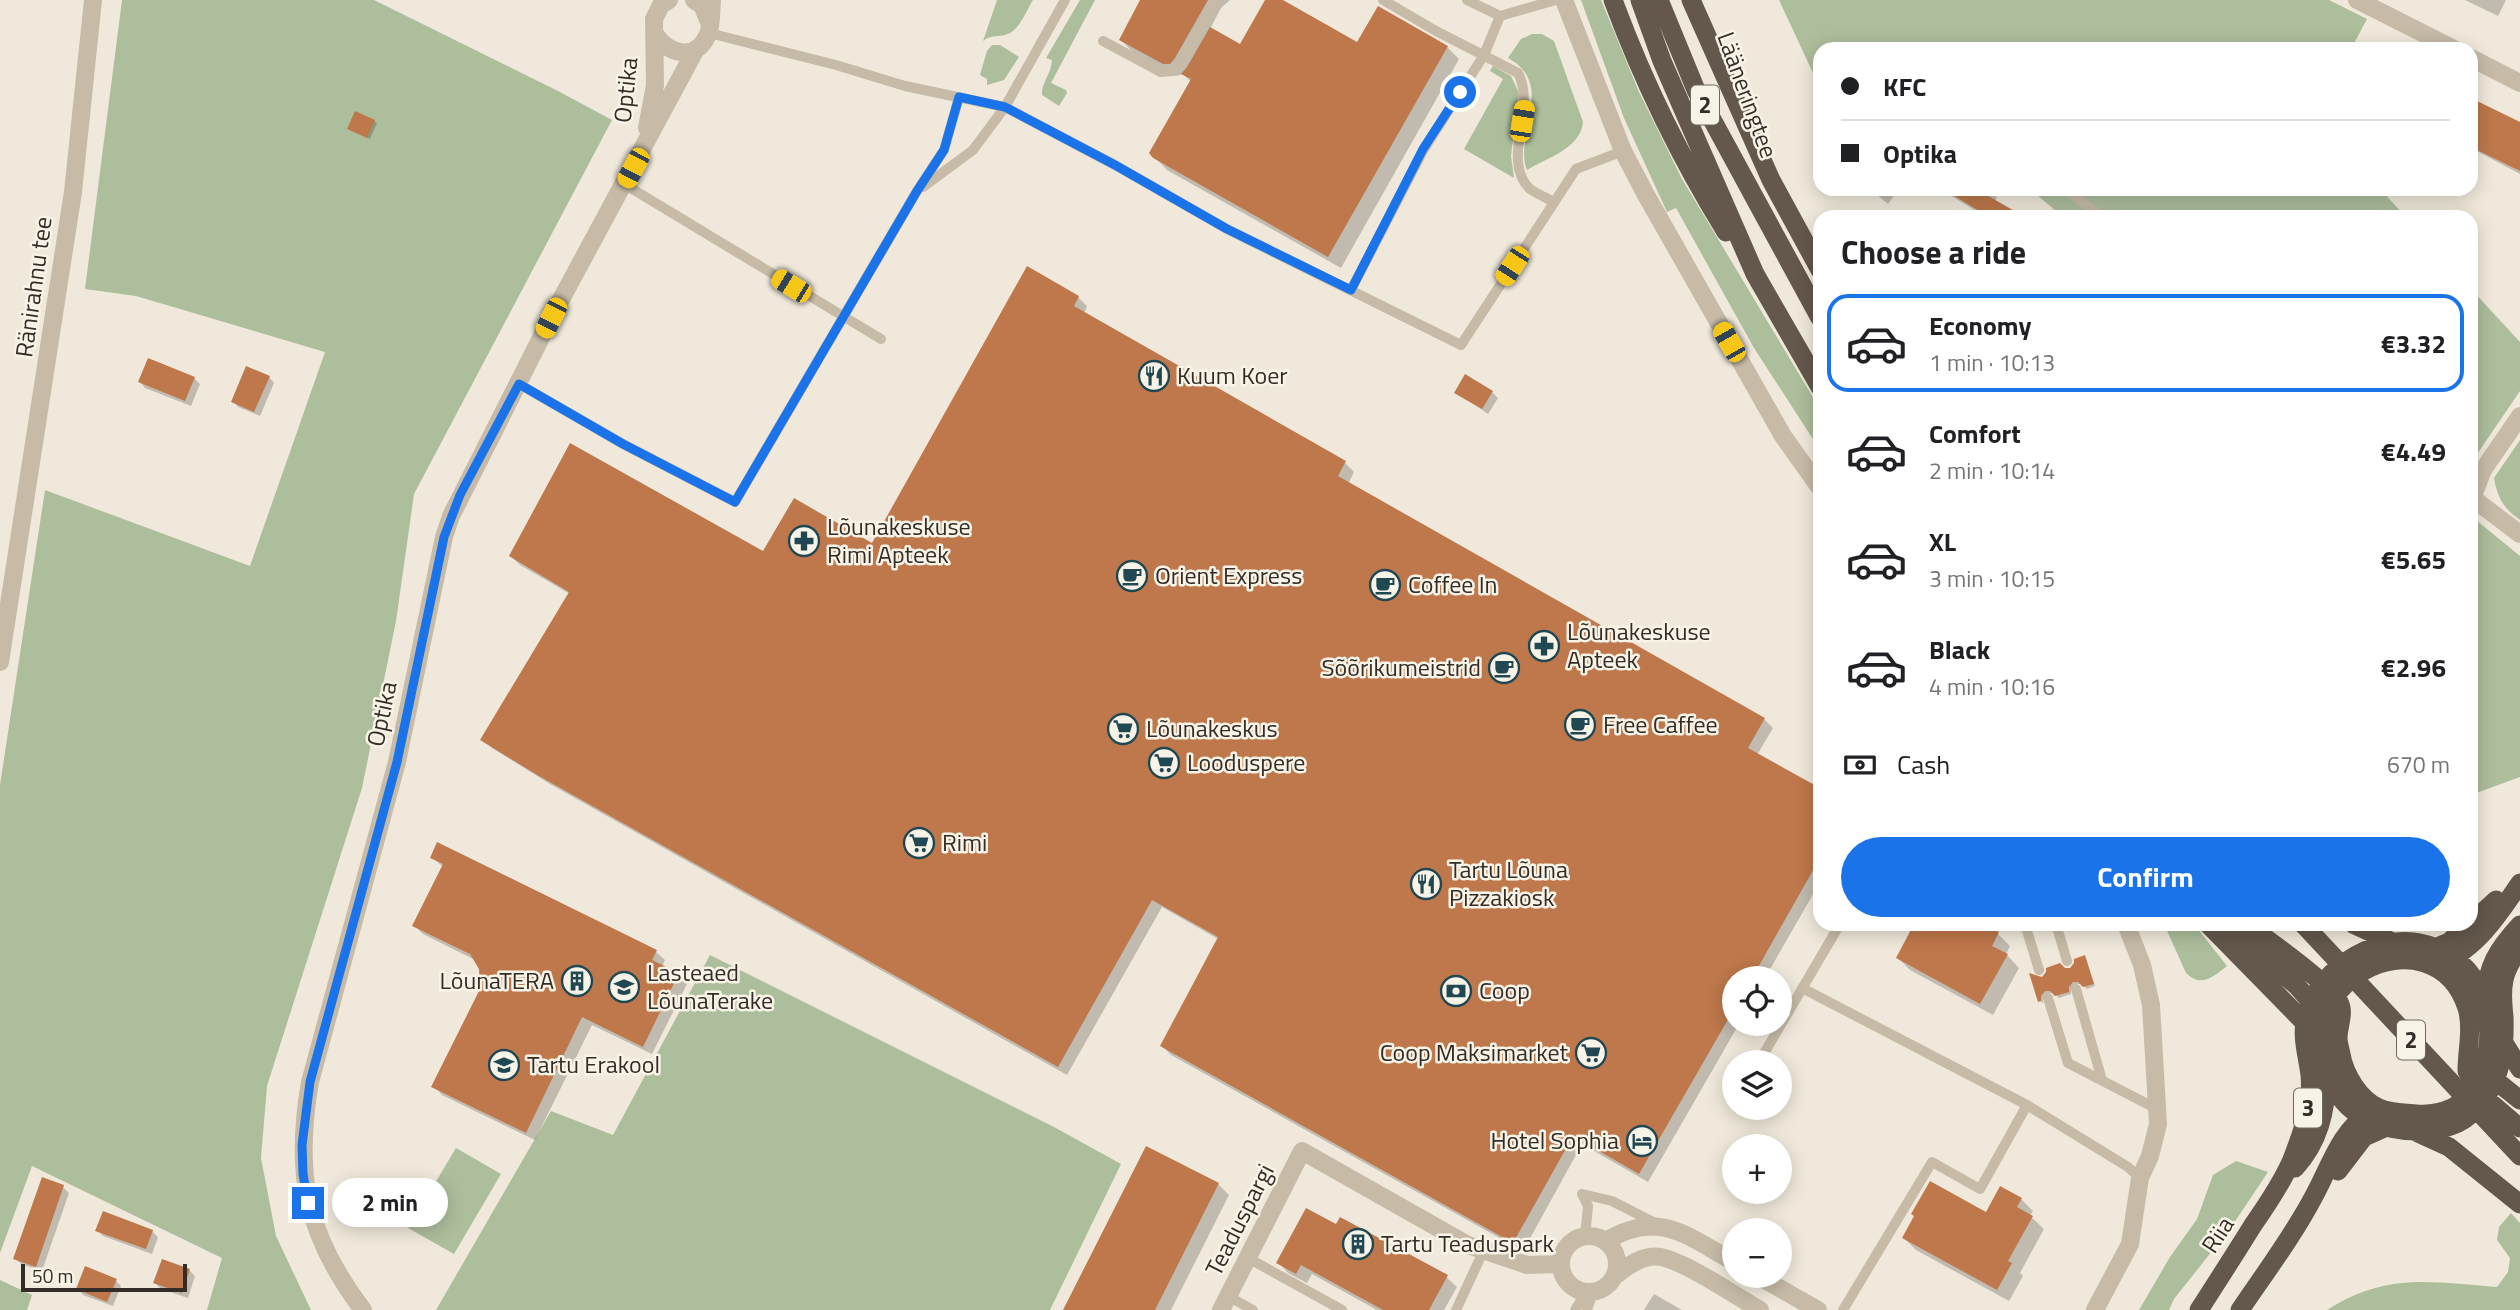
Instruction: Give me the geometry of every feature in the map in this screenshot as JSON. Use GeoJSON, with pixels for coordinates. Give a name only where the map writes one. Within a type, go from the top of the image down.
{"type":"FeatureCollection","features":[{"type":"Feature","properties":{"kind":"highway"},"geometry":{"type":"LineString","coordinates":[[1613,0],[1684,161],[1731,241],[1755,274],[1813,375]]}},
{"type":"Feature","properties":{"kind":"highway"},"geometry":{"type":"LineString","coordinates":[[1640,0],[1673,86],[1755,274]]}},
{"type":"Feature","properties":{"kind":"highway","name":"Lääneringtee"},"geometry":{"type":"LineString","coordinates":[[1659,0],[1696,90],[1813,305]]}},
{"type":"Feature","properties":{"kind":"highway"},"geometry":{"type":"LineString","coordinates":[[1689,0],[1771,180],[1813,257]]}},
{"type":"Feature","properties":{"kind":"highway","name":"Lääneringtee"},"geometry":{"type":"LineString","coordinates":[[1689,0],[1761,206]]}},
{"type":"Feature","properties":{"kind":"highway"},"geometry":{"type":"LineString","coordinates":[[2478,916],[2520,881]]}},
{"type":"Feature","properties":{"kind":"highway"},"geometry":{"type":"LineString","coordinates":[[2311,1000],[2379,963],[2396,959],[2441,957],[2466,949],[2520,881]]}},
{"type":"Feature","properties":{"kind":"highway"},"geometry":{"type":"LineString","coordinates":[[2520,925],[2504,942],[2492,962],[2487,975],[2484,1000],[2490,1072],[2520,1100]]}},
{"type":"Feature","properties":{"kind":"highway"},"geometry":{"type":"LineString","coordinates":[[2216,931],[2314,1022]]}},
{"type":"Feature","properties":{"kind":"highway"},"geometry":{"type":"LineString","coordinates":[[2232,931],[2311,1000],[2328,1076],[2341,1098],[2369,1112],[2384,1128],[2413,1130],[2456,1124],[2468,1117],[2504,1043],[2504,978],[2520,947]]}},
{"type":"Feature","properties":{"kind":"highway"},"geometry":{"type":"LineString","coordinates":[[2255,931],[2329,990],[2340,1004],[2342,1012],[2338,1038],[2342,1058],[2348,1076],[2361,1093],[2369,1112]]}},
{"type":"Feature","properties":{"kind":"highway","name":"2"},"geometry":{"type":"LineString","coordinates":[[2310,931],[2520,1156]]}},
{"type":"Feature","properties":{"kind":"highway"},"geometry":{"type":"LineString","coordinates":[[2368,931],[2390,941]]}},
{"type":"Feature","properties":{"kind":"highway"},"geometry":{"type":"LineString","coordinates":[[2461,931],[2449,942],[2441,957],[2442,972],[2457,989],[2467,1008],[2470,1032],[2467,1071],[2481,1092],[2520,1128]]}},
{"type":"Feature","properties":{"kind":"highway"},"geometry":{"type":"LineString","coordinates":[[2314,1022],[2329,990],[2354,957],[2390,941],[2417,942],[2472,975],[2484,1000]]}},
{"type":"Feature","properties":{"kind":"highway","name":"Riia"},"geometry":{"type":"LineString","coordinates":[[2199,1310],[2278,1187],[2291,1162],[2309,1106],[2314,1022]]}},
{"type":"Feature","properties":{"kind":"highway"},"geometry":{"type":"LineString","coordinates":[[2504,1043],[2520,1069]]}},
{"type":"Feature","properties":{"kind":"highway","name":"Riia"},"geometry":{"type":"LineString","coordinates":[[2278,1187],[2299,1164],[2316,1137],[2324,1113],[2328,1076]]}},
{"type":"Feature","properties":{"kind":"highway"},"geometry":{"type":"LineString","coordinates":[[2369,1112],[2436,1113],[2481,1092]]}},
{"type":"Feature","properties":{"kind":"highway","name":"3"},"geometry":{"type":"LineString","coordinates":[[2314,1197],[2338,1148],[2369,1112]]}},
{"type":"Feature","properties":{"kind":"highway","name":"3"},"geometry":{"type":"LineString","coordinates":[[2240,1310],[2314,1197],[2364,1137],[2384,1128]]}},
{"type":"Feature","properties":{"kind":"highway"},"geometry":{"type":"LineString","coordinates":[[2413,1130],[2449,1147],[2520,1204]]}},
{"type":"Feature","properties":{"kind":"street","name":"Ränirahnu tee"},"geometry":{"type":"LineString","coordinates":[[0,662],[73,192],[93,0]]}},
{"type":"Feature","properties":{"kind":"street","name":"Optika"},"geometry":{"type":"LineString","coordinates":[[642,152],[655,85],[654,19],[661,5],[669,0]]}},
{"type":"Feature","properties":{"kind":"street"},"geometry":{"type":"LineString","coordinates":[[694,0],[702,5],[709,18],[709,33]]}},
{"type":"Feature","properties":{"kind":"street"},"geometry":{"type":"LineString","coordinates":[[709,33],[712,0]]}},
{"type":"Feature","properties":{"kind":"street"},"geometry":{"type":"LineString","coordinates":[[1564,0],[1623,151],[1783,436],[1813,478]]}},
{"type":"Feature","properties":{"kind":"street"},"geometry":{"type":"LineString","coordinates":[[2357,0],[2440,42]]}},
{"type":"Feature","properties":{"kind":"street","name":"Optika"},"geometry":{"type":"LineString","coordinates":[[363,1310],[331,1263],[308,1203],[303,1174],[305,1113],[310,1082],[397,762],[446,530],[460,495],[551,318],[642,152],[676,83],[709,33]]}},
{"type":"Feature","properties":{"kind":"street"},"geometry":{"type":"LineString","coordinates":[[655,34],[662,45],[672,51],[684,53],[696,50]]}},
{"type":"Feature","properties":{"kind":"street"},"geometry":{"type":"LineString","coordinates":[[2478,62],[2520,83]]}},
{"type":"Feature","properties":{"kind":"street"},"geometry":{"type":"LineString","coordinates":[[2478,482],[2483,470],[2520,416]]}},
{"type":"Feature","properties":{"kind":"street"},"geometry":{"type":"LineString","coordinates":[[2478,502],[2520,534]]}},
{"type":"Feature","properties":{"kind":"street"},"geometry":{"type":"LineString","coordinates":[[2095,1310],[2130,1244],[2140,1178],[2150,1156],[2158,1124],[2151,1005],[2143,965],[2129,931]]}},
{"type":"Feature","properties":{"kind":"street","name":"Teaduspargi"},"geometry":{"type":"LineString","coordinates":[[1224,1303],[1302,1151],[1483,1251]]}},
{"type":"Feature","properties":{"kind":"street"},"geometry":{"type":"LineString","coordinates":[[1606,1241],[1620,1233],[1660,1226],[1676,1229],[1722,1255]]}},
{"type":"Feature","properties":{"kind":"street"},"geometry":{"type":"LineString","coordinates":[[1615,1275],[1617,1260],[1606,1241],[1592,1236],[1585,1237],[1571,1243],[1562,1256],[1561,1264],[1566,1280],[1589,1298],[1636,1260],[1660,1257],[1682,1265],[1760,1310]]}},
{"type":"Feature","properties":{"kind":"street"},"geometry":{"type":"LineString","coordinates":[[1483,1251],[1527,1265],[1561,1264]]}},
{"type":"Feature","properties":{"kind":"street"},"geometry":{"type":"LineString","coordinates":[[1779,1288],[1818,1310]]}},
{"type":"Feature","properties":{"kind":"lane"},"geometry":{"type":"LineString","coordinates":[[917,191],[973,150],[1005,107],[1065,0]]}},
{"type":"Feature","properties":{"kind":"lane"},"geometry":{"type":"LineString","coordinates":[[1103,41],[1161,72],[1173,71],[1181,63],[1216,0]]}},
{"type":"Feature","properties":{"kind":"lane"},"geometry":{"type":"LineString","coordinates":[[1383,0],[1436,31],[1518,72],[1523,82],[1525,102],[1518,167],[1532,190],[1554,202]]}},
{"type":"Feature","properties":{"kind":"lane"},"geometry":{"type":"LineString","coordinates":[[1466,0],[1500,16],[1556,0]]}},
{"type":"Feature","properties":{"kind":"lane"},"geometry":{"type":"LineString","coordinates":[[1351,290],[1423,149],[1484,55],[1500,16]]}},
{"type":"Feature","properties":{"kind":"lane"},"geometry":{"type":"LineString","coordinates":[[709,33],[836,65],[905,86],[1005,107],[1115,165],[1227,229],[1461,345],[1576,169],[1623,151]]}},
{"type":"Feature","properties":{"kind":"lane"},"geometry":{"type":"LineString","coordinates":[[519,384],[623,444],[735,502],[917,191],[944,150],[959,97]]}},
{"type":"Feature","properties":{"kind":"lane"},"geometry":{"type":"LineString","coordinates":[[624,184],[881,339]]}},
{"type":"Feature","properties":{"kind":"lane"},"geometry":{"type":"LineString","coordinates":[[2075,196],[2093,210]]}},
{"type":"Feature","properties":{"kind":"lane"},"geometry":{"type":"LineString","coordinates":[[1766,1050],[1836,931]]}},
{"type":"Feature","properties":{"kind":"lane"},"geometry":{"type":"LineString","coordinates":[[2027,931],[2039,970]]}},
{"type":"Feature","properties":{"kind":"lane"},"geometry":{"type":"LineString","coordinates":[[2058,931],[2067,961]]}},
{"type":"Feature","properties":{"kind":"lane"},"geometry":{"type":"LineString","coordinates":[[1802,988],[2027,1105],[2128,1167],[2140,1178]]}},
{"type":"Feature","properties":{"kind":"lane"},"geometry":{"type":"LineString","coordinates":[[2076,989],[2102,1080]]}},
{"type":"Feature","properties":{"kind":"lane"},"geometry":{"type":"LineString","coordinates":[[2048,998],[2068,1063],[2159,1110]]}},
{"type":"Feature","properties":{"kind":"lane"},"geometry":{"type":"LineString","coordinates":[[1843,1310],[1932,1162],[1980,1189],[2027,1105]]}},
{"type":"Feature","properties":{"kind":"lane"},"geometry":{"type":"LineString","coordinates":[[1585,1237],[1588,1206],[1582,1194],[1612,1201],[1660,1226]]}},
{"type":"Feature","properties":{"kind":"lane"},"geometry":{"type":"LineString","coordinates":[[1456,1310],[1483,1251]]}},
{"type":"Feature","properties":{"kind":"lane"},"geometry":{"type":"LineString","coordinates":[[1248,1258],[1342,1310]]}},
{"type":"Feature","properties":{"kind":"lane"},"geometry":{"type":"LineString","coordinates":[[1575,1310],[1589,1298]]}},
{"type":"Feature","properties":{"kind":"lane"},"geometry":{"type":"LineString","coordinates":[[1224,1303],[1253,1310]]}},
{"type":"Feature","properties":{"kind":"green space"},"geometry":{"type":"Polygon","coordinates":[[[122,0],[374,0],[612,120],[414,494],[396,621],[362,788],[267,1086],[261,1158],[276,1236],[311,1310],[207,1310],[222,1258],[32,1166],[0,1253],[0,785],[45,490],[250,566],[325,352],[136,296],[85,289],[122,0]]]}},
{"type":"Feature","properties":{"kind":"green space"},"geometry":{"type":"Polygon","coordinates":[[[997,0],[1033,0],[1014,30],[983,41],[997,0]]]}},
{"type":"Feature","properties":{"kind":"green space"},"geometry":{"type":"Polygon","coordinates":[[[1080,0],[1095,0],[1051,83],[1066,90],[1067,93],[1059,106],[1042,95],[1052,60],[1046,58],[1080,0]]]}},
{"type":"Feature","properties":{"kind":"green space"},"geometry":{"type":"Polygon","coordinates":[[[1581,0],[1601,0],[1639,92],[1682,179],[1813,397],[1813,439],[1754,348],[1676,208],[1667,212],[1624,118],[1581,0]]]}},
{"type":"Feature","properties":{"kind":"green space"},"geometry":{"type":"Polygon","coordinates":[[[1779,0],[2329,0],[2367,19],[2355,42],[1813,42],[1813,73],[1779,0]]]}},
{"type":"Feature","properties":{"kind":"green space"},"geometry":{"type":"Polygon","coordinates":[[[1532,34],[1542,34],[1554,41],[1583,122],[1581,131],[1570,145],[1527,170],[1524,157],[1531,111],[1530,82],[1522,69],[1508,58],[1521,39],[1532,34]]]}},
{"type":"Feature","properties":{"kind":"green space"},"geometry":{"type":"Polygon","coordinates":[[[992,45],[1000,45],[1019,57],[1004,80],[987,85],[987,79],[980,75],[987,51],[992,45]]]}},
{"type":"Feature","properties":{"kind":"green space"},"geometry":{"type":"Polygon","coordinates":[[[1493,66],[1511,76],[1519,93],[1511,156],[1514,178],[1464,149],[1503,79],[1490,71],[1493,66]]]}},
{"type":"Feature","properties":{"kind":"green space"},"geometry":{"type":"Polygon","coordinates":[[[2038,196],[2386,196],[2400,210],[2055,210],[2038,196]]]}},
{"type":"Feature","properties":{"kind":"green space"},"geometry":{"type":"Polygon","coordinates":[[[2478,297],[2520,342],[2520,391],[2478,453],[2478,297]]]}},
{"type":"Feature","properties":{"kind":"green space"},"geometry":{"type":"Polygon","coordinates":[[[2520,440],[2520,520],[2502,502],[2494,478],[2520,440]]]}},
{"type":"Feature","properties":{"kind":"green space"},"geometry":{"type":"Polygon","coordinates":[[[2478,522],[2520,556],[2520,777],[2478,792],[2478,522]]]}},
{"type":"Feature","properties":{"kind":"green space"},"geometry":{"type":"Polygon","coordinates":[[[2167,931],[2200,931],[2227,966],[2202,980],[2186,973],[2167,931]]]}},
{"type":"Feature","properties":{"kind":"green space"},"geometry":{"type":"Polygon","coordinates":[[[710,955],[1054,1127],[1121,1164],[1050,1310],[436,1310],[551,1111],[613,1135],[710,955]]]}},
{"type":"Feature","properties":{"kind":"green space"},"geometry":{"type":"Polygon","coordinates":[[[456,1148],[501,1174],[454,1254],[408,1228],[456,1148]]]}},
{"type":"Feature","properties":{"kind":"green space"},"geometry":{"type":"Polygon","coordinates":[[[2236,1161],[2268,1172],[2232,1226],[2174,1299],[2169,1310],[2139,1310],[2170,1257],[2197,1219],[2213,1175],[2236,1161]]]}},
{"type":"Feature","properties":{"kind":"green space"},"geometry":{"type":"Polygon","coordinates":[[[2511,1213],[2520,1223],[2520,1310],[2327,1310],[2369,1290],[2410,1282],[2497,1287],[2508,1272],[2510,1258],[2497,1240],[2499,1227],[2511,1213]]]}},
{"type":"Feature","properties":{"kind":"green space"},"geometry":{"type":"Polygon","coordinates":[[[0,1280],[32,1295],[27,1310],[0,1310],[0,1280]]]}},
{"type":"Feature","properties":{"kind":"building"},"geometry":{"type":"Polygon","coordinates":[[[1140,0],[1208,0],[1170,64],[1163,64],[1119,40],[1140,0]]]}},
{"type":"Feature","properties":{"kind":"building"},"geometry":{"type":"Polygon","coordinates":[[[1265,0],[1283,0],[1357,42],[1378,6],[1448,46],[1328,257],[1153,158],[1149,153],[1191,79],[1181,74],[1210,27],[1240,44],[1265,0]]]}},
{"type":"Feature","properties":{"kind":"building"},"geometry":{"type":"Polygon","coordinates":[[[2478,101],[2520,122],[2520,171],[2478,150],[2478,101]]]}},
{"type":"Feature","properties":{"kind":"building"},"geometry":{"type":"Polygon","coordinates":[[[355,111],[375,120],[367,138],[347,129],[355,111]]]}},
{"type":"Feature","properties":{"kind":"building"},"geometry":{"type":"Polygon","coordinates":[[[1954,196],[1988,196],[2013,210],[1978,210],[1954,196]]]}},
{"type":"Feature","properties":{"kind":"building"},"geometry":{"type":"Polygon","coordinates":[[[1027,266],[1079,296],[1074,306],[1346,461],[1338,476],[1765,718],[1748,748],[1813,784],[1813,870],[1759,966],[1722,966],[1722,1030],[1639,1174],[1573,1136],[1513,1243],[1160,1046],[1218,937],[1152,900],[1058,1067],[539,776],[480,740],[569,592],[509,556],[570,443],[763,551],[794,498],[872,543],[1027,266]]]}},
{"type":"Feature","properties":{"kind":"building"},"geometry":{"type":"Polygon","coordinates":[[[148,358],[195,377],[185,401],[138,382],[148,358]]]}},
{"type":"Feature","properties":{"kind":"building"},"geometry":{"type":"Polygon","coordinates":[[[246,366],[270,376],[254,412],[231,402],[246,366]]]}},
{"type":"Feature","properties":{"kind":"building"},"geometry":{"type":"Polygon","coordinates":[[[1465,374],[1493,391],[1482,409],[1454,393],[1465,374]]]}},
{"type":"Feature","properties":{"kind":"building","name":"LõunaTERA"},"geometry":{"type":"Polygon","coordinates":[[[437,842],[657,950],[652,960],[679,973],[643,1047],[582,1017],[526,1133],[431,1087],[480,989],[479,969],[470,954],[412,926],[443,864],[430,858],[437,842]]]}},
{"type":"Feature","properties":{"kind":"building"},"geometry":{"type":"Polygon","coordinates":[[[1910,931],[1997,931],[1992,946],[2008,954],[1980,1004],[1896,958],[1910,931]]]}},
{"type":"Feature","properties":{"kind":"building"},"geometry":{"type":"Polygon","coordinates":[[[2085,955],[2094,984],[2083,987],[2078,982],[2073,982],[2069,992],[2055,996],[2050,991],[2045,991],[2038,1002],[2029,973],[2042,977],[2046,968],[2060,963],[2065,968],[2070,968],[2074,959],[2085,955]]]}},
{"type":"Feature","properties":{"kind":"building"},"geometry":{"type":"Polygon","coordinates":[[[1146,1146],[1219,1183],[1155,1310],[1063,1310],[1146,1146]]]}},
{"type":"Feature","properties":{"kind":"building"},"geometry":{"type":"Polygon","coordinates":[[[42,1177],[64,1185],[36,1267],[13,1259],[42,1177]]]}},
{"type":"Feature","properties":{"kind":"building"},"geometry":{"type":"Polygon","coordinates":[[[1930,1181],[1986,1212],[2000,1186],[2022,1198],[2017,1207],[2033,1216],[2008,1261],[2012,1263],[1997,1290],[1902,1238],[1914,1216],[1911,1214],[1930,1181]]]}},
{"type":"Feature","properties":{"kind":"building","name":"Tartu Teaduspark"},"geometry":{"type":"Polygon","coordinates":[[[1306,1208],[1336,1224],[1340,1217],[1448,1275],[1429,1310],[1383,1310],[1301,1265],[1296,1274],[1276,1263],[1306,1208]]]}},
{"type":"Feature","properties":{"kind":"building"},"geometry":{"type":"Polygon","coordinates":[[[103,1211],[153,1230],[146,1249],[95,1231],[103,1211]]]}},
{"type":"Feature","properties":{"kind":"building"},"geometry":{"type":"Polygon","coordinates":[[[162,1259],[190,1269],[182,1293],[153,1283],[162,1259]]]}},
{"type":"Feature","properties":{"kind":"building"},"geometry":{"type":"Polygon","coordinates":[[[85,1266],[117,1279],[107,1302],[76,1289],[85,1266]]]}},
{"type":"Feature","properties":{"kind":"place","name":"Kuum Koer"},"geometry":{"type":"Point","coordinates":[1154,376]}},
{"type":"Feature","properties":{"kind":"place","name":"Lõunakeskuse Rimi Apteek"},"geometry":{"type":"Point","coordinates":[804,541]}},
{"type":"Feature","properties":{"kind":"place","name":"Orient Express"},"geometry":{"type":"Point","coordinates":[1132,576]}},
{"type":"Feature","properties":{"kind":"place","name":"Coffee In"},"geometry":{"type":"Point","coordinates":[1385,585]}},
{"type":"Feature","properties":{"kind":"place","name":"Lõunakeskuse Apteek"},"geometry":{"type":"Point","coordinates":[1544,646]}},
{"type":"Feature","properties":{"kind":"place","name":"Sõõrikumeistrid"},"geometry":{"type":"Point","coordinates":[1504,668]}},
{"type":"Feature","properties":{"kind":"place","name":"Free Caffee"},"geometry":{"type":"Point","coordinates":[1580,725]}},
{"type":"Feature","properties":{"kind":"place","name":"Lõunakeskus"},"geometry":{"type":"Point","coordinates":[1123,729]}},
{"type":"Feature","properties":{"kind":"place","name":"Looduspere"},"geometry":{"type":"Point","coordinates":[1164,763]}},
{"type":"Feature","properties":{"kind":"place","name":"Rimi"},"geometry":{"type":"Point","coordinates":[919,843]}},
{"type":"Feature","properties":{"kind":"place","name":"Tartu Lõuna Pizzakiosk"},"geometry":{"type":"Point","coordinates":[1426,884]}},
{"type":"Feature","properties":{"kind":"place","name":"LõunaTERA"},"geometry":{"type":"Point","coordinates":[577,981]}},
{"type":"Feature","properties":{"kind":"place","name":"Lasteaed LõunaTerake"},"geometry":{"type":"Point","coordinates":[624,987]}},
{"type":"Feature","properties":{"kind":"place","name":"Coop"},"geometry":{"type":"Point","coordinates":[1456,991]}},
{"type":"Feature","properties":{"kind":"place","name":"Coop Maksimarket"},"geometry":{"type":"Point","coordinates":[1591,1053]}},
{"type":"Feature","properties":{"kind":"place","name":"Tartu Erakool"},"geometry":{"type":"Point","coordinates":[504,1065]}},
{"type":"Feature","properties":{"kind":"place","name":"Hotel Sophia"},"geometry":{"type":"Point","coordinates":[1642,1141]}},
{"type":"Feature","properties":{"kind":"place","name":"Tartu Teaduspark"},"geometry":{"type":"Point","coordinates":[1358,1244]}},
{"type":"Feature","properties":{"kind":"route"},"geometry":{"type":"LineString","coordinates":[[308,1203],[302,1145],[310,1082],[397,762],[444,537],[460,495],[519,384],[623,444],[735,502],[917,191],[944,150],[959,97],[1005,107],[1115,165],[1227,229],[1351,290],[1423,149],[1460,92]]}}]}
